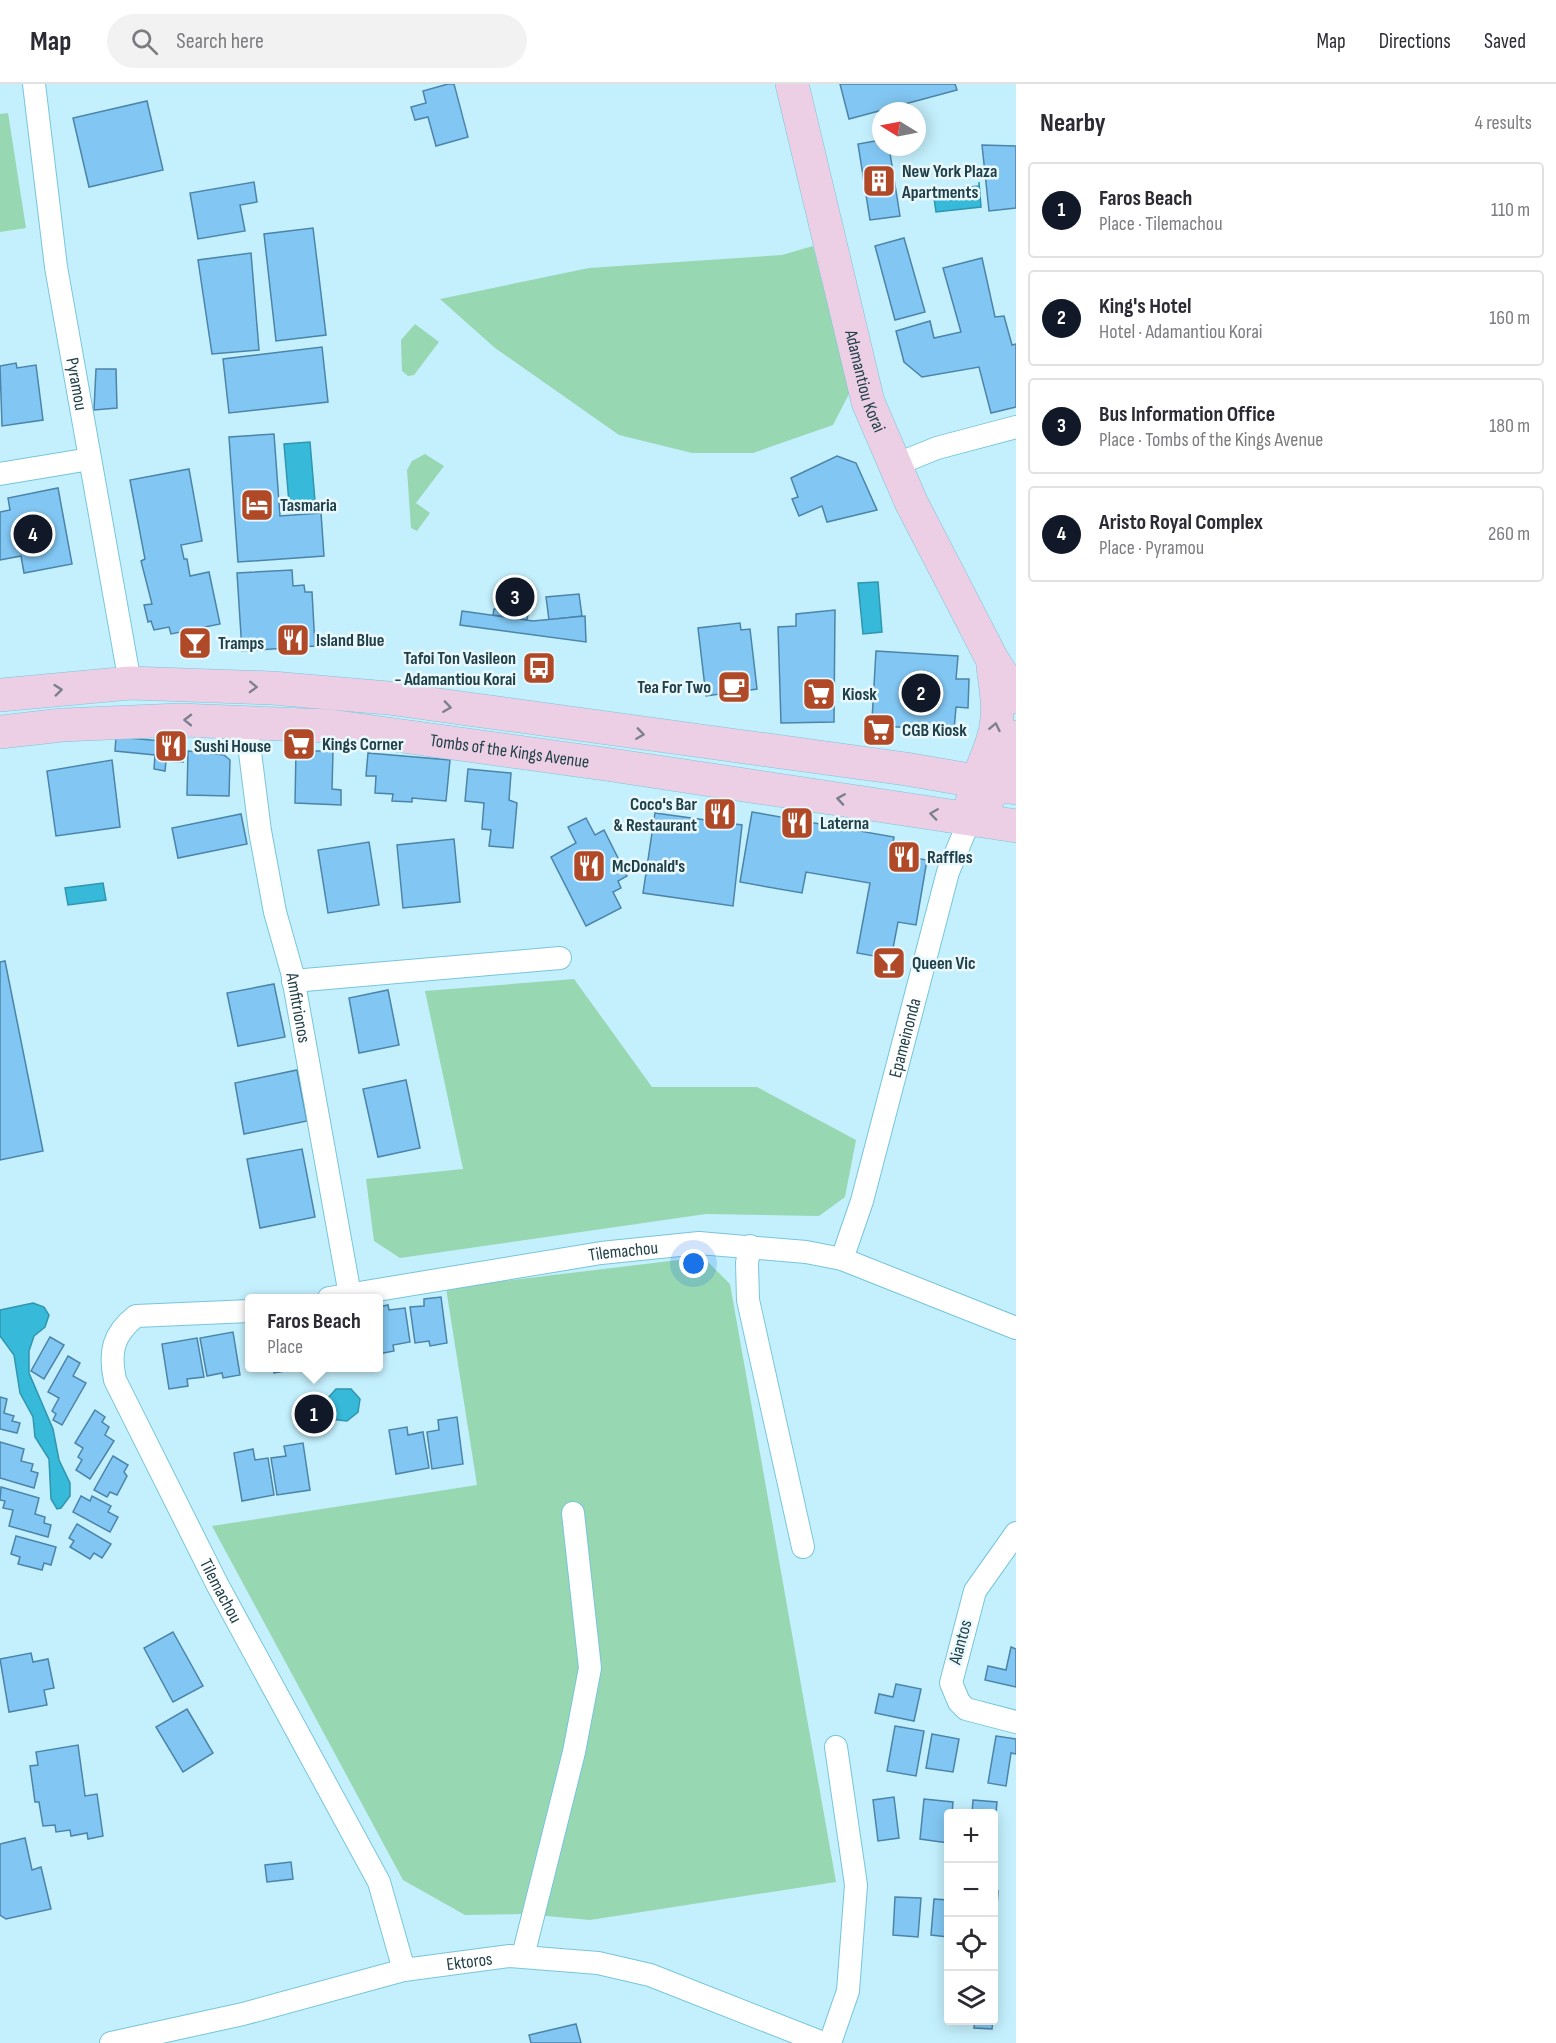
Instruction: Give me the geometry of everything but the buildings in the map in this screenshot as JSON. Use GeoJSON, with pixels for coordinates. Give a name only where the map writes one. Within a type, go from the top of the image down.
{"type":"FeatureCollection","features":[{"type":"Feature","properties":{"kind":"main road","name":"Adamantiou Korai"},"geometry":{"type":"LineString","coordinates":[[792,84],[868,402],[895,465],[992,659],[1016,697]]}},
{"type":"Feature","properties":{"kind":"main road","name":"Adamantiou Korai"},"geometry":{"type":"LineString","coordinates":[[992,659],[998,714],[990,749],[997,785]]}},
{"type":"Feature","properties":{"kind":"main road","name":"Tombs of the Kings Avenue"},"geometry":{"type":"LineString","coordinates":[[0,695],[130,683],[272,688],[388,698],[894,768],[997,785]]}},
{"type":"Feature","properties":{"kind":"main road","name":"Tombs of the Kings Avenue"},"geometry":{"type":"LineString","coordinates":[[0,732],[111,722],[246,721],[330,726],[1016,826]]}},
{"type":"Feature","properties":{"kind":"main road","name":"Adamantiou Korai"},"geometry":{"type":"LineString","coordinates":[[970,819],[997,785],[1014,752],[1016,737]]}},
{"type":"Feature","properties":{"kind":"street","name":"Pyramou"},"geometry":{"type":"LineString","coordinates":[[34,84],[56,267],[130,683]]}},
{"type":"Feature","properties":{"kind":"street"},"geometry":{"type":"LineString","coordinates":[[895,465],[937,448],[1016,427]]}},
{"type":"Feature","properties":{"kind":"street"},"geometry":{"type":"LineString","coordinates":[[0,474],[90,459]]}},
{"type":"Feature","properties":{"kind":"street","name":"Amfitrionos"},"geometry":{"type":"LineString","coordinates":[[246,721],[268,877],[293,981],[340,1294]]}},
{"type":"Feature","properties":{"kind":"street","name":"Epameinonda"},"geometry":{"type":"LineString","coordinates":[[842,1259],[862,1201],[948,872],[970,819]]}},
{"type":"Feature","properties":{"kind":"street"},"geometry":{"type":"LineString","coordinates":[[293,981],[560,958]]}},
{"type":"Feature","properties":{"kind":"street","name":"Tilemachou"},"geometry":{"type":"LineString","coordinates":[[357,1294],[513,1267],[674,1243],[750,1246],[842,1259],[1016,1328]]}},
{"type":"Feature","properties":{"kind":"street"},"geometry":{"type":"LineString","coordinates":[[750,1246],[747,1263],[748,1300],[802,1547]]}},
{"type":"Feature","properties":{"kind":"street","name":"Tilemachou"},"geometry":{"type":"LineString","coordinates":[[245,1311],[136,1316],[122,1328],[114,1341],[112,1364],[115,1380],[217,1584],[379,1882],[404,1970]]}},
{"type":"Feature","properties":{"kind":"street"},"geometry":{"type":"LineString","coordinates":[[523,1956],[574,1752],[590,1668],[573,1513]]}},
{"type":"Feature","properties":{"kind":"street","name":"Aiantos"},"geometry":{"type":"LineString","coordinates":[[1016,1533],[975,1591],[951,1683],[958,1702],[966,1709],[1016,1722]]}},
{"type":"Feature","properties":{"kind":"street"},"geometry":{"type":"LineString","coordinates":[[830,2043],[848,1991],[856,1886],[836,1747]]}},
{"type":"Feature","properties":{"kind":"street","name":"Ektoros"},"geometry":{"type":"LineString","coordinates":[[111,2043],[243,2014],[404,1970],[467,1960],[523,1956],[598,1963],[650,1975],[823,2043]]}},
{"type":"Feature","properties":{"kind":"green space"},"geometry":{"type":"Polygon","coordinates":[[[8,113],[26,228],[0,232],[0,114],[8,113]]]}},
{"type":"Feature","properties":{"kind":"green space"},"geometry":{"type":"Polygon","coordinates":[[[813,246],[850,392],[833,425],[753,453],[692,453],[619,435],[495,348],[440,299],[589,268],[782,255],[813,246]]]}},
{"type":"Feature","properties":{"kind":"green space"},"geometry":{"type":"Polygon","coordinates":[[[415,324],[439,342],[414,375],[408,376],[402,371],[401,340],[415,324]]]}},
{"type":"Feature","properties":{"kind":"green space"},"geometry":{"type":"Polygon","coordinates":[[[425,454],[444,466],[416,503],[430,513],[417,531],[411,528],[407,470],[412,461],[425,454]]]}},
{"type":"Feature","properties":{"kind":"green space"},"geometry":{"type":"Polygon","coordinates":[[[574,979],[652,1087],[757,1087],[856,1140],[845,1197],[819,1216],[706,1214],[400,1258],[374,1241],[366,1179],[463,1169],[425,991],[574,979]]]}},
{"type":"Feature","properties":{"kind":"green space"},"geometry":{"type":"Polygon","coordinates":[[[703,1257],[730,1284],[836,1882],[590,1920],[525,1914],[465,1915],[403,1880],[212,1526],[477,1485],[446,1288],[703,1257]]]}},
{"type":"Feature","properties":{"kind":"water"},"geometry":{"type":"Polygon","coordinates":[[[979,182],[981,207],[936,212],[933,191],[979,186],[979,182]]]}},
{"type":"Feature","properties":{"kind":"water"},"geometry":{"type":"Polygon","coordinates":[[[310,442],[315,501],[289,503],[284,444],[310,442]]]}},
{"type":"Feature","properties":{"kind":"water"},"geometry":{"type":"Polygon","coordinates":[[[878,582],[882,632],[863,634],[858,583],[878,582]]]}},
{"type":"Feature","properties":{"kind":"water"},"geometry":{"type":"Polygon","coordinates":[[[103,883],[106,900],[68,905],[65,888],[103,883]]]}},
{"type":"Feature","properties":{"kind":"water"},"geometry":{"type":"Polygon","coordinates":[[[33,1303],[44,1307],[49,1315],[45,1327],[34,1336],[29,1351],[29,1373],[53,1429],[59,1460],[70,1483],[70,1496],[61,1508],[57,1509],[51,1499],[49,1459],[35,1437],[33,1417],[20,1393],[14,1355],[0,1336],[0,1310],[33,1303]]]}},
{"type":"Feature","properties":{"kind":"water"},"geometry":{"type":"Polygon","coordinates":[[[336,1389],[351,1389],[360,1399],[358,1412],[347,1421],[320,1418],[306,1423],[296,1415],[298,1401],[327,1399],[336,1389]]]}},
{"type":"Feature","properties":{"kind":"place","name":"New York Plaza Apartments"},"geometry":{"type":"Point","coordinates":[879,181]}},
{"type":"Feature","properties":{"kind":"place","name":"Tasmaria"},"geometry":{"type":"Point","coordinates":[257,505]}},
{"type":"Feature","properties":{"kind":"place","name":"Aristo Royal Complex"},"geometry":{"type":"Point","coordinates":[33,534]}},
{"type":"Feature","properties":{"kind":"place","name":"Bus Information Office"},"geometry":{"type":"Point","coordinates":[515,597]}},
{"type":"Feature","properties":{"kind":"place","name":"Island Blue"},"geometry":{"type":"Point","coordinates":[293,640]}},
{"type":"Feature","properties":{"kind":"place","name":"Tramps"},"geometry":{"type":"Point","coordinates":[195,643]}},
{"type":"Feature","properties":{"kind":"place","name":"Tafoi Ton Vasileon - Adamantiou Korai"},"geometry":{"type":"Point","coordinates":[539,668]}},
{"type":"Feature","properties":{"kind":"place","name":"Tea For Two"},"geometry":{"type":"Point","coordinates":[734,687]}},
{"type":"Feature","properties":{"kind":"place","name":"King's Hotel"},"geometry":{"type":"Point","coordinates":[921,693]}},
{"type":"Feature","properties":{"kind":"place","name":"Kiosk"},"geometry":{"type":"Point","coordinates":[819,694]}},
{"type":"Feature","properties":{"kind":"place","name":"CGB Kiosk"},"geometry":{"type":"Point","coordinates":[879,730]}},
{"type":"Feature","properties":{"kind":"place","name":"Kings Corner"},"geometry":{"type":"Point","coordinates":[299,744]}},
{"type":"Feature","properties":{"kind":"place","name":"Sushi House"},"geometry":{"type":"Point","coordinates":[171,746]}},
{"type":"Feature","properties":{"kind":"place","name":"Coco's Bar & Restaurant"},"geometry":{"type":"Point","coordinates":[720,814]}},
{"type":"Feature","properties":{"kind":"place","name":"Laterna"},"geometry":{"type":"Point","coordinates":[797,823]}},
{"type":"Feature","properties":{"kind":"place","name":"Raffles"},"geometry":{"type":"Point","coordinates":[904,857]}},
{"type":"Feature","properties":{"kind":"place","name":"McDonald's"},"geometry":{"type":"Point","coordinates":[589,866]}},
{"type":"Feature","properties":{"kind":"place","name":"Queen Vic"},"geometry":{"type":"Point","coordinates":[889,963]}},
{"type":"Feature","properties":{"kind":"place","name":"Faros Beach"},"geometry":{"type":"Point","coordinates":[314,1414]}}]}
